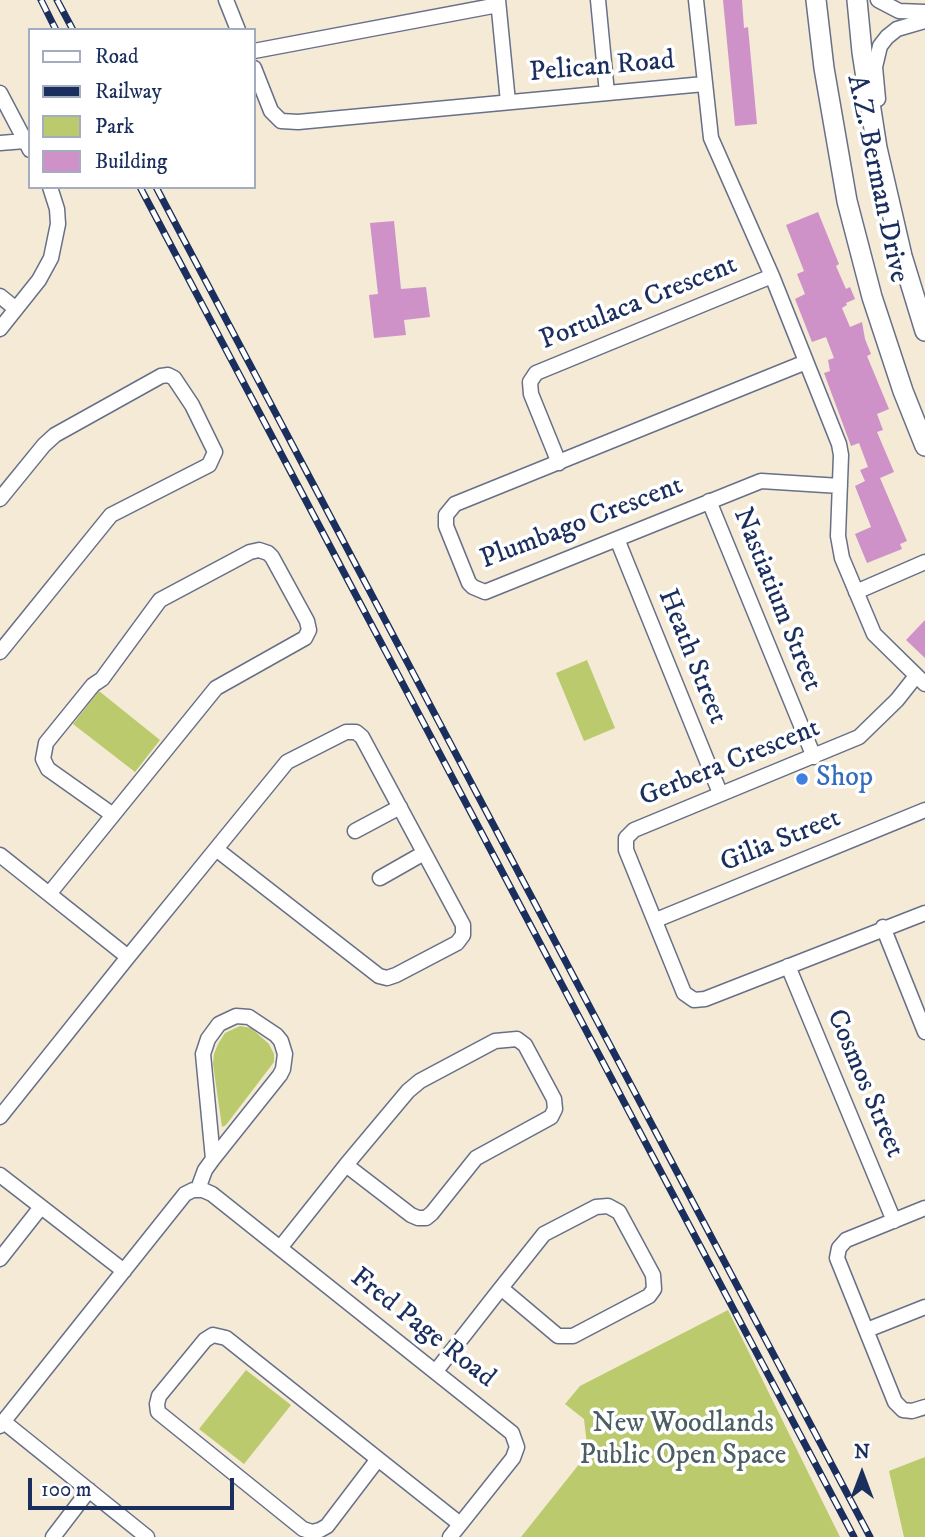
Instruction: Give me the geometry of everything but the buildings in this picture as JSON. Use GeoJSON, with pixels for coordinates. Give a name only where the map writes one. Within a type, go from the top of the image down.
{"type":"FeatureCollection","features":[{"type":"Feature","properties":{"kind":"main road","name":"A.Z. Berman Drive"},"geometry":{"type":"LineString","coordinates":[[816,0],[824,68],[847,201],[872,297],[903,391],[925,446]]}},
{"type":"Feature","properties":{"kind":"main road","name":"A.Z. Berman Drive"},"geometry":{"type":"LineString","coordinates":[[857,0],[877,148],[902,256],[925,331]]}},
{"type":"Feature","properties":{"kind":"street"},"geometry":{"type":"LineString","coordinates":[[226,0],[237,28]]}},
{"type":"Feature","properties":{"kind":"street"},"geometry":{"type":"LineString","coordinates":[[598,0],[607,93]]}},
{"type":"Feature","properties":{"kind":"street"},"geometry":{"type":"LineString","coordinates":[[696,0],[704,84]]}},
{"type":"Feature","properties":{"kind":"street"},"geometry":{"type":"LineString","coordinates":[[878,0],[899,11],[925,12]]}},
{"type":"Feature","properties":{"kind":"street"},"geometry":{"type":"LineString","coordinates":[[256,51],[498,3],[508,102]]}},
{"type":"Feature","properties":{"kind":"street"},"geometry":{"type":"LineString","coordinates":[[877,148],[877,55],[887,37],[897,29],[925,21]]}},
{"type":"Feature","properties":{"kind":"street","name":"Pelican Road"},"geometry":{"type":"LineString","coordinates":[[256,73],[271,111],[281,121],[298,122],[704,84],[711,138],[772,276],[839,444],[839,546],[874,634],[921,680]]}},
{"type":"Feature","properties":{"kind":"street"},"geometry":{"type":"LineString","coordinates":[[2,97],[27,145]]}},
{"type":"Feature","properties":{"kind":"street"},"geometry":{"type":"LineString","coordinates":[[0,143],[27,145]]}},
{"type":"Feature","properties":{"kind":"street"},"geometry":{"type":"LineString","coordinates":[[0,329],[39,280],[51,258],[58,224],[57,209],[51,189]]}},
{"type":"Feature","properties":{"kind":"street","name":"Portulaca Crescent"},"geometry":{"type":"LineString","coordinates":[[559,463],[531,394],[530,382],[536,373],[772,276]]}},
{"type":"Feature","properties":{"kind":"street"},"geometry":{"type":"LineString","coordinates":[[0,296],[16,309]]}},
{"type":"Feature","properties":{"kind":"street","name":"Plumbago Crescent"},"geometry":{"type":"LineString","coordinates":[[806,362],[455,504],[446,515],[446,526],[469,583],[485,592],[761,481],[840,486]]}},
{"type":"Feature","properties":{"kind":"street"},"geometry":{"type":"LineString","coordinates":[[0,499],[55,435],[161,376],[174,378],[192,405],[215,453],[209,465],[111,515],[0,652]]}},
{"type":"Feature","properties":{"kind":"street","name":"Nastiatium Street"},"geometry":{"type":"LineString","coordinates":[[709,501],[814,757]]}},
{"type":"Feature","properties":{"kind":"street","name":"Heath Street"},"geometry":{"type":"LineString","coordinates":[[617,539],[720,793]]}},
{"type":"Feature","properties":{"kind":"street"},"geometry":{"type":"LineString","coordinates":[[49,894],[216,688],[305,638],[309,630],[307,621],[268,553],[258,550],[250,552],[160,600],[102,679],[93,685],[46,743],[42,753],[48,769],[113,815]]}},
{"type":"Feature","properties":{"kind":"street"},"geometry":{"type":"LineString","coordinates":[[856,592],[925,562]]}},
{"type":"Feature","properties":{"kind":"street","name":"Gerbera Crescent"},"geometry":{"type":"LineString","coordinates":[[921,680],[859,737],[634,830],[626,838],[626,850],[684,993],[694,1000],[705,999],[925,913]]}},
{"type":"Feature","properties":{"kind":"street"},"geometry":{"type":"LineString","coordinates":[[0,1117],[128,957],[216,849],[287,762],[346,732],[356,732],[362,737],[463,925],[463,935],[457,943],[387,978],[375,974],[216,849]]}},
{"type":"Feature","properties":{"kind":"street"},"geometry":{"type":"LineString","coordinates":[[355,831],[400,807]]}},
{"type":"Feature","properties":{"kind":"street","name":"Gilia Street"},"geometry":{"type":"LineString","coordinates":[[656,920],[925,810]]}},
{"type":"Feature","properties":{"kind":"street"},"geometry":{"type":"LineString","coordinates":[[380,878],[424,853]]}},
{"type":"Feature","properties":{"kind":"street"},"geometry":{"type":"LineString","coordinates":[[0,855],[128,957]]}},
{"type":"Feature","properties":{"kind":"street"},"geometry":{"type":"LineString","coordinates":[[883,928],[925,1032]]}},
{"type":"Feature","properties":{"kind":"street","name":"Cosmos Street"},"geometry":{"type":"LineString","coordinates":[[788,966],[894,1221]]}},
{"type":"Feature","properties":{"kind":"street"},"geometry":{"type":"LineString","coordinates":[[147,1537],[2,1424],[185,1194],[198,1189],[205,1170],[214,1159],[280,1075],[285,1061],[284,1047],[276,1035],[249,1017],[236,1016],[219,1024],[208,1039],[203,1054],[214,1159]]}},
{"type":"Feature","properties":{"kind":"street"},"geometry":{"type":"LineString","coordinates":[[280,1248],[346,1165],[413,1086],[495,1041],[517,1040],[525,1045],[554,1099],[555,1109],[551,1117],[476,1158],[426,1217],[411,1215],[346,1165]]}},
{"type":"Feature","properties":{"kind":"street"},"geometry":{"type":"LineString","coordinates":[[0,1175],[124,1271]]}},
{"type":"Feature","properties":{"kind":"street","name":"Fred Page Road"},"geometry":{"type":"LineString","coordinates":[[198,1189],[212,1194],[508,1429],[516,1442],[513,1458],[450,1537]]}},
{"type":"Feature","properties":{"kind":"street"},"geometry":{"type":"LineString","coordinates":[[436,1371],[501,1288],[544,1234],[602,1206],[614,1208],[619,1212],[653,1275],[655,1284],[649,1296],[568,1337],[554,1334],[501,1288]]}},
{"type":"Feature","properties":{"kind":"street"},"geometry":{"type":"LineString","coordinates":[[0,1259],[41,1208]]}},
{"type":"Feature","properties":{"kind":"street"},"geometry":{"type":"LineString","coordinates":[[925,1208],[846,1241],[839,1248],[837,1258],[895,1402],[903,1410],[912,1411],[925,1407]]}},
{"type":"Feature","properties":{"kind":"street"},"geometry":{"type":"LineString","coordinates":[[867,1330],[925,1307]]}},
{"type":"Feature","properties":{"kind":"street"},"geometry":{"type":"LineString","coordinates":[[378,1459],[327,1525],[320,1530],[307,1531],[163,1418],[157,1408],[158,1400],[205,1340],[213,1335],[222,1336],[378,1459],[460,1524]]}},
{"type":"Feature","properties":{"kind":"street"},"geometry":{"type":"LineString","coordinates":[[53,1537],[89,1490]]}},
{"type":"Feature","properties":{"kind":"green space"},"geometry":{"type":"Polygon","coordinates":[[[587,660],[615,728],[584,741],[556,673],[587,660]]]}},
{"type":"Feature","properties":{"kind":"green space"},"geometry":{"type":"Polygon","coordinates":[[[99,691],[160,740],[135,772],[73,724],[99,691]]]}},
{"type":"Feature","properties":{"kind":"green space"},"geometry":{"type":"Polygon","coordinates":[[[240,1026],[251,1028],[269,1044],[274,1054],[274,1062],[222,1127],[214,1054],[225,1033],[240,1026]]]}},
{"type":"Feature","properties":{"kind":"green space","name":"New Woodlands Public Open Space"},"geometry":{"type":"Polygon","coordinates":[[[728,1310],[840,1537],[521,1537],[588,1453],[584,1419],[565,1404],[580,1386],[728,1310]]]}},
{"type":"Feature","properties":{"kind":"green space"},"geometry":{"type":"Polygon","coordinates":[[[246,1370],[291,1405],[244,1464],[199,1429],[246,1370]]]}},
{"type":"Feature","properties":{"kind":"green space"},"geometry":{"type":"Polygon","coordinates":[[[925,1457],[925,1537],[904,1537],[889,1471],[925,1457]]]}},
{"type":"Feature","properties":{"kind":"railway"},"geometry":{"type":"LineString","coordinates":[[41,0],[55,28]]}},
{"type":"Feature","properties":{"kind":"railway"},"geometry":{"type":"LineString","coordinates":[[57,0],[72,28]]}},
{"type":"Feature","properties":{"kind":"railway"},"geometry":{"type":"LineString","coordinates":[[141,189],[854,1537]]}},
{"type":"Feature","properties":{"kind":"railway"},"geometry":{"type":"LineString","coordinates":[[157,189],[870,1537]]}},
{"type":"Feature","properties":{"kind":"place","name":"Shop"},"geometry":{"type":"Point","coordinates":[802,779]}}]}
